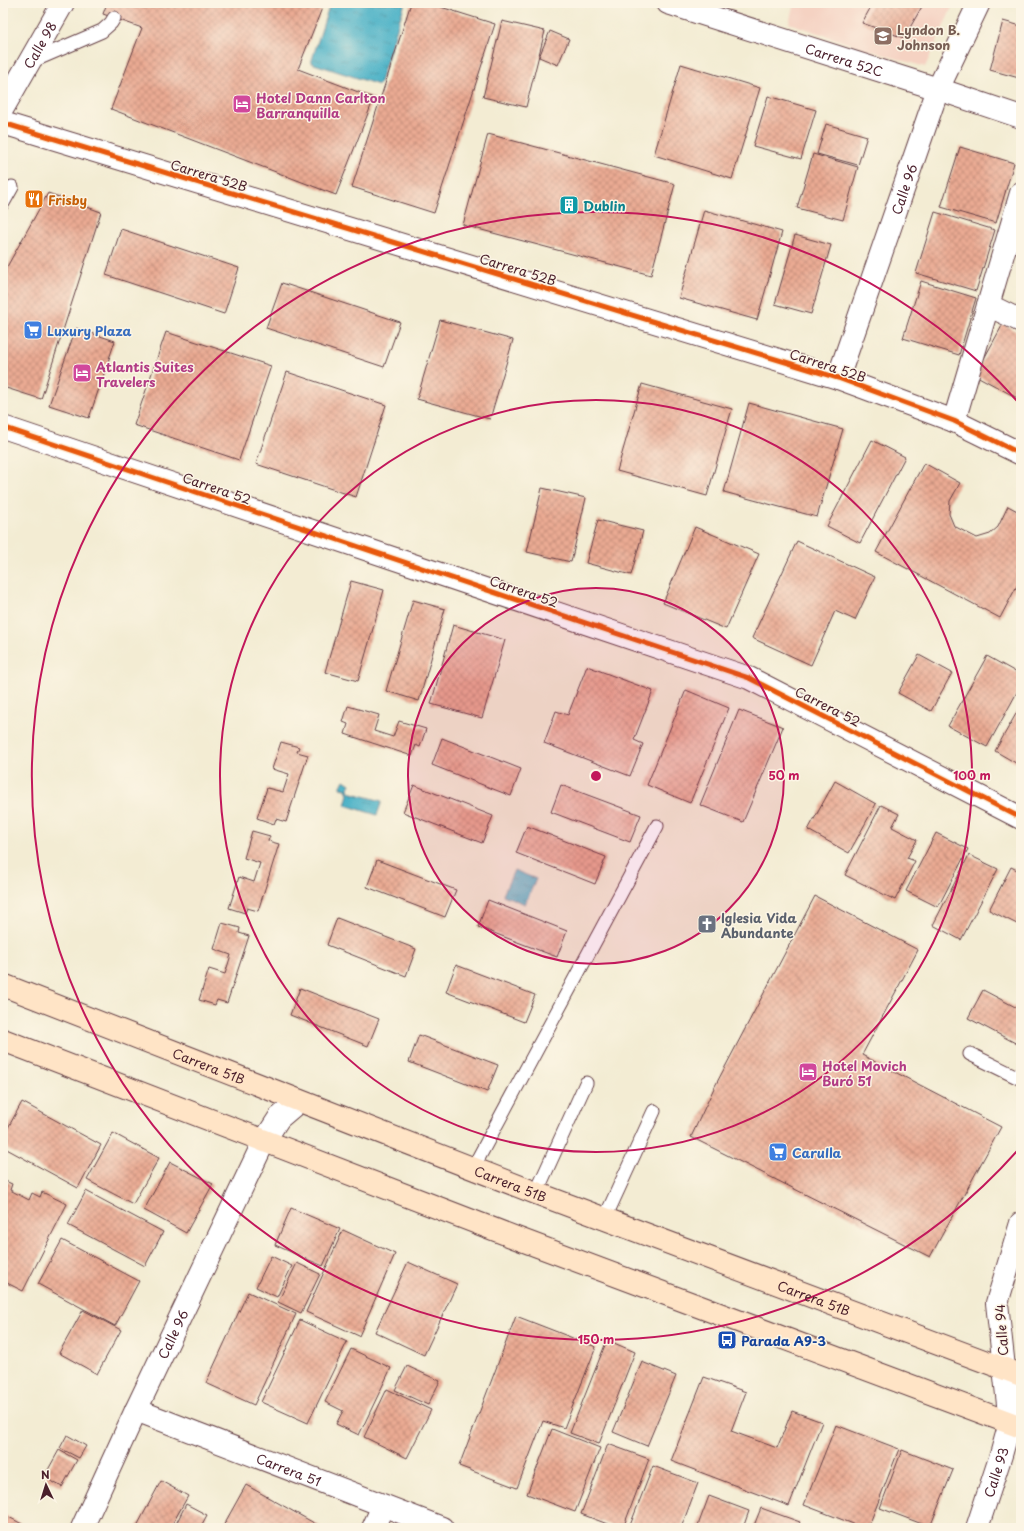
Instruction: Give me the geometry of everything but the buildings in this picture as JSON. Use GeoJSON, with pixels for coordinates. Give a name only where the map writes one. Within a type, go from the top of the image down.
{"type":"FeatureCollection","features":[{"type":"Feature","properties":{"kind":"main road","name":"Carrera 51B"},"geometry":{"type":"LineString","coordinates":[[3,985],[536,1193],[1012,1371]]}},
{"type":"Feature","properties":{"kind":"main road"},"geometry":{"type":"LineString","coordinates":[[4,1043],[519,1239],[981,1410],[1015,1425]]}},
{"type":"Feature","properties":{"kind":"street","name":"Calle 98"},"geometry":{"type":"LineString","coordinates":[[3,108],[63,3]]}},
{"type":"Feature","properties":{"kind":"street","name":"Carrera 52C"},"geometry":{"type":"LineString","coordinates":[[668,3],[938,88],[1021,117]]}},
{"type":"Feature","properties":{"kind":"street","name":"Calle 96"},"geometry":{"type":"LineString","coordinates":[[838,378],[938,88],[978,3]]}},
{"type":"Feature","properties":{"kind":"street","name":"Carrera 52B"},"geometry":{"type":"LineString","coordinates":[[3,123],[838,378],[954,421],[1021,454]]}},
{"type":"Feature","properties":{"kind":"street"},"geometry":{"type":"LineString","coordinates":[[954,421],[988,305],[1015,238],[1021,193]]}},
{"type":"Feature","properties":{"kind":"street"},"geometry":{"type":"LineString","coordinates":[[988,305],[1021,321]]}},
{"type":"Feature","properties":{"kind":"street","name":"Carrera 52"},"geometry":{"type":"LineString","coordinates":[[3,427],[749,678],[1021,818]]}},
{"type":"Feature","properties":{"kind":"street","name":"Calle 96"},"geometry":{"type":"LineString","coordinates":[[82,1528],[136,1410],[264,1141],[279,1118],[298,1101]]}},
{"type":"Feature","properties":{"kind":"street","name":"Calle 94"},"geometry":{"type":"LineString","coordinates":[[1012,1371],[998,1303],[1021,1224]]}},
{"type":"Feature","properties":{"kind":"street","name":"Calle 93"},"geometry":{"type":"LineString","coordinates":[[977,1528],[1001,1455],[1015,1425],[1012,1371]]}},
{"type":"Feature","properties":{"kind":"street","name":"Carrera 51"},"geometry":{"type":"LineString","coordinates":[[136,1410],[442,1528]]}},
{"type":"Feature","properties":{"kind":"street"},"geometry":{"type":"LineString","coordinates":[[373,1528],[383,1506]]}},
{"type":"Feature","properties":{"kind":"lane"},"geometry":{"type":"LineString","coordinates":[[28,63],[102,31],[114,18]]}},
{"type":"Feature","properties":{"kind":"lane"},"geometry":{"type":"LineString","coordinates":[[3,203],[12,187]]}},
{"type":"Feature","properties":{"kind":"lane"},"geometry":{"type":"LineString","coordinates":[[473,1168],[657,826]]}},
{"type":"Feature","properties":{"kind":"lane"},"geometry":{"type":"LineString","coordinates":[[970,1054],[1021,1079]]}},
{"type":"Feature","properties":{"kind":"lane"},"geometry":{"type":"LineString","coordinates":[[536,1193],[586,1083]]}},
{"type":"Feature","properties":{"kind":"lane"},"geometry":{"type":"LineString","coordinates":[[605,1218],[654,1111]]}},
{"type":"Feature","properties":{"kind":"shaded area","name":"Lyndon B. Johnson"},"geometry":{"type":"Polygon","coordinates":[[[794,3],[954,3],[925,67],[868,50],[789,23],[794,3]]]}},
{"type":"Feature","properties":{"kind":"water"},"geometry":{"type":"Polygon","coordinates":[[[330,3],[405,3],[379,85],[311,63],[330,3]]]}},
{"type":"Feature","properties":{"kind":"water"},"geometry":{"type":"Polygon","coordinates":[[[344,780],[350,784],[348,788],[349,792],[382,801],[377,815],[345,805],[348,794],[346,789],[340,788],[344,780]]]}},
{"type":"Feature","properties":{"kind":"water"},"geometry":{"type":"Polygon","coordinates":[[[514,870],[536,879],[525,904],[503,895],[514,870]]]}},
{"type":"Feature","properties":{"kind":"cycle path"},"geometry":{"type":"LineString","coordinates":[[3,123],[838,378],[954,421],[1021,454]]}},
{"type":"Feature","properties":{"kind":"cycle path"},"geometry":{"type":"LineString","coordinates":[[3,427],[749,678],[1021,818]]}},
{"type":"Feature","properties":{"kind":"place","name":"Lyndon B. Johnson"},"geometry":{"type":"Point","coordinates":[883,36]}},
{"type":"Feature","properties":{"kind":"place","name":"Hotel Dann Carlton Barranquilla"},"geometry":{"type":"Point","coordinates":[242,104]}},
{"type":"Feature","properties":{"kind":"place","name":"Frisby"},"geometry":{"type":"Point","coordinates":[34,199]}},
{"type":"Feature","properties":{"kind":"place","name":"Dublin"},"geometry":{"type":"Point","coordinates":[569,205]}},
{"type":"Feature","properties":{"kind":"place","name":"Luxury Plaza"},"geometry":{"type":"Point","coordinates":[33,330]}},
{"type":"Feature","properties":{"kind":"place","name":"Atlantis Suites Travelers"},"geometry":{"type":"Point","coordinates":[82,373]}},
{"type":"Feature","properties":{"kind":"place","name":"Iglesia Vida Abundante"},"geometry":{"type":"Point","coordinates":[707,924]}},
{"type":"Feature","properties":{"kind":"place","name":"Hotel Movich Buró 51"},"geometry":{"type":"Point","coordinates":[808,1072]}},
{"type":"Feature","properties":{"kind":"place","name":"Carulla"},"geometry":{"type":"Point","coordinates":[778,1152]}},
{"type":"Feature","properties":{"kind":"place","name":"Parada A9-3"},"geometry":{"type":"Point","coordinates":[727,1340]}}]}
